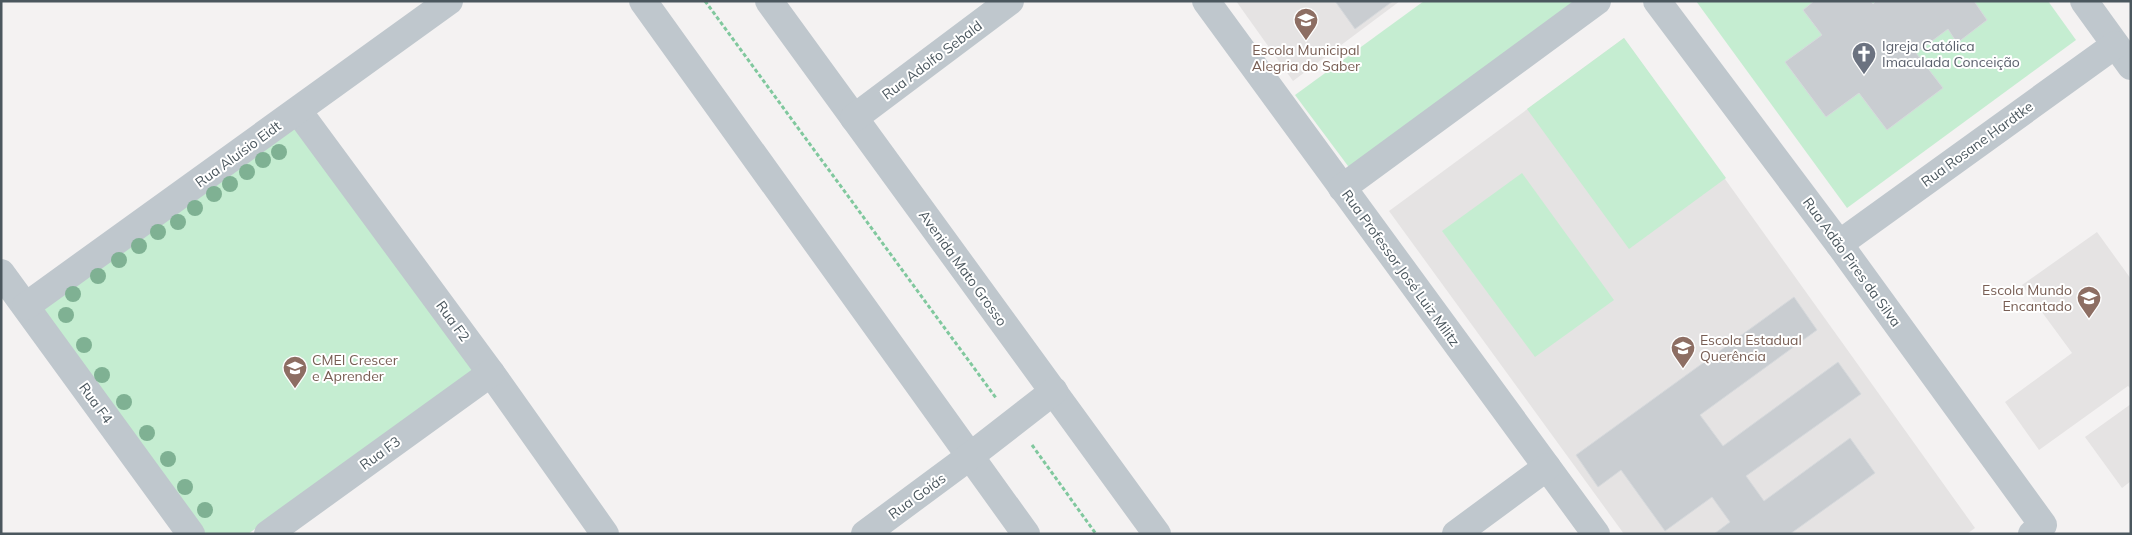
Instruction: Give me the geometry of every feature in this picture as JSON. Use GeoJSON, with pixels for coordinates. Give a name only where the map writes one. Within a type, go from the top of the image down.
{"type":"FeatureCollection","features":[{"type":"Feature","properties":{"kind":"street","name":"Rua Aluísio Eidt"},"geometry":{"type":"LineString","coordinates":[[26,306],[449,1]]}},
{"type":"Feature","properties":{"kind":"street"},"geometry":{"type":"LineString","coordinates":[[643,1],[1026,534]]}},
{"type":"Feature","properties":{"kind":"street","name":"Avenida Mato Grosso"},"geometry":{"type":"LineString","coordinates":[[770,1],[1157,534]]}},
{"type":"Feature","properties":{"kind":"street","name":"Rua Adolfo Sebald"},"geometry":{"type":"LineString","coordinates":[[854,118],[1010,1]]}},
{"type":"Feature","properties":{"kind":"street","name":"Rua Professor José Luiz Militz"},"geometry":{"type":"LineString","coordinates":[[1206,1],[1596,534]]}},
{"type":"Feature","properties":{"kind":"street"},"geometry":{"type":"LineString","coordinates":[[1342,188],[1597,1]]}},
{"type":"Feature","properties":{"kind":"street","name":"Rua Adão Pires da Silva"},"geometry":{"type":"LineString","coordinates":[[1657,1],[1839,244],[2037,530]]}},
{"type":"Feature","properties":{"kind":"street"},"geometry":{"type":"LineString","coordinates":[[2084,1],[2131,66]]}},
{"type":"Feature","properties":{"kind":"street","name":"Rua Rosane Hardtke"},"geometry":{"type":"LineString","coordinates":[[1839,244],[2115,45]]}},
{"type":"Feature","properties":{"kind":"street","name":"Rua F2"},"geometry":{"type":"LineString","coordinates":[[298,111],[491,373],[605,534]]}},
{"type":"Feature","properties":{"kind":"street","name":"Rua F4"},"geometry":{"type":"LineString","coordinates":[[1,273],[191,534]]}},
{"type":"Feature","properties":{"kind":"street","name":"Rua F3"},"geometry":{"type":"LineString","coordinates":[[268,534],[491,373]]}},
{"type":"Feature","properties":{"kind":"street","name":"Rua Goiás"},"geometry":{"type":"LineString","coordinates":[[865,534],[1054,391]]}},
{"type":"Feature","properties":{"kind":"street"},"geometry":{"type":"LineString","coordinates":[[1456,534],[1547,468]]}},
{"type":"Feature","properties":{"kind":"path"},"geometry":{"type":"LineString","coordinates":[[705,1],[1096,534]]}},
{"type":"Feature","properties":{"kind":"shaded area","name":"Escola Municipal Alegria do Saber"},"geometry":{"type":"Polygon","coordinates":[[[1236,1],[1400,1],[1293,81],[1236,1]]]}},
{"type":"Feature","properties":{"kind":"shaded area","name":"Escola Estadual Querência"},"geometry":{"type":"Polygon","coordinates":[[[1624,38],[1975,528],[1967,534],[1624,534],[1389,211],[1624,38]]]}},
{"type":"Feature","properties":{"kind":"shaded area","name":"Escola Mundo Encantado"},"geometry":{"type":"Polygon","coordinates":[[[2097,232],[2131,279],[2131,389],[2128,386],[2039,450],[2005,402],[2072,353],[2022,285],[2097,232]]]}},
{"type":"Feature","properties":{"kind":"shaded area"},"geometry":{"type":"Polygon","coordinates":[[[2131,404],[2131,481],[2122,488],[2085,437],[2131,404]]]}},
{"type":"Feature","properties":{"kind":"green space"},"geometry":{"type":"Polygon","coordinates":[[[1424,1],[1585,1],[1351,170],[1295,95],[1424,1]]]}},
{"type":"Feature","properties":{"kind":"green space"},"geometry":{"type":"Polygon","coordinates":[[[1696,1],[2048,1],[2076,40],[1847,208],[1696,1]]]}},
{"type":"Feature","properties":{"kind":"green space"},"geometry":{"type":"Polygon","coordinates":[[[1624,38],[1726,178],[1629,249],[1527,109],[1624,38]]]}},
{"type":"Feature","properties":{"kind":"green space"},"geometry":{"type":"Polygon","coordinates":[[[296,126],[475,371],[248,534],[204,534],[43,309],[296,126]]]}},
{"type":"Feature","properties":{"kind":"green space"},"geometry":{"type":"Polygon","coordinates":[[[1522,173],[1614,300],[1535,357],[1442,231],[1522,173]]]}},
{"type":"Feature","properties":{"kind":"building"},"geometry":{"type":"Polygon","coordinates":[[[1335,1],[1393,1],[1355,29],[1335,1]]]}},
{"type":"Feature","properties":{"kind":"building","name":"Igreja Católica Imaculada Conceição"},"geometry":{"type":"Polygon","coordinates":[[[1814,1],[1871,1],[1873,4],[1876,1],[1974,1],[1987,20],[1957,43],[1948,29],[1916,53],[1943,88],[1887,130],[1859,93],[1826,117],[1785,62],[1822,35],[1803,10],[1814,1]]]}},
{"type":"Feature","properties":{"kind":"building"},"geometry":{"type":"Polygon","coordinates":[[[1794,297],[1817,330],[1700,415],[1723,446],[1838,362],[1861,394],[1746,476],[1764,501],[1850,438],[1875,473],[1790,534],[1714,534],[1730,522],[1712,497],[1665,531],[1621,470],[1598,487],[1576,455],[1794,297]]]}},
{"type":"Feature","properties":{"kind":"place","name":"Escola Municipal Alegria do Saber"},"geometry":{"type":"Point","coordinates":[1306,41]}},
{"type":"Feature","properties":{"kind":"place","name":"Igreja Católica Imaculada Conceição"},"geometry":{"type":"Point","coordinates":[1864,75]}},
{"type":"Feature","properties":{"kind":"place","name":"Escola Mundo Encantado"},"geometry":{"type":"Point","coordinates":[2089,319]}},
{"type":"Feature","properties":{"kind":"place","name":"Escola Estadual Querência"},"geometry":{"type":"Point","coordinates":[1683,369]}},
{"type":"Feature","properties":{"kind":"place","name":"CMEI Crescer e Aprender"},"geometry":{"type":"Point","coordinates":[295,389]}}]}
